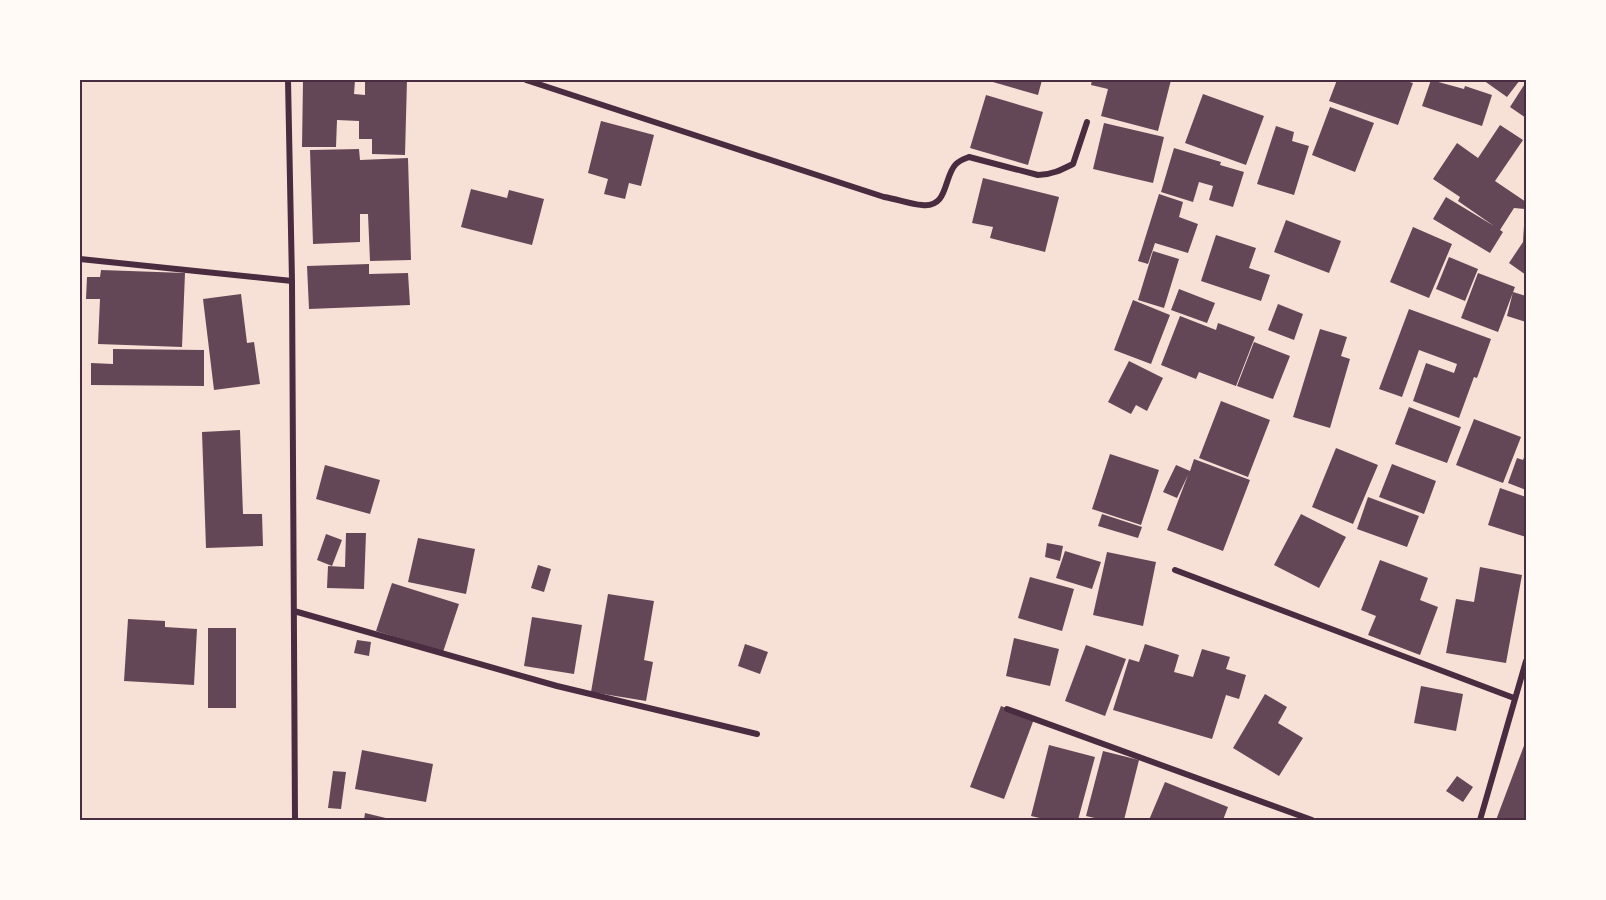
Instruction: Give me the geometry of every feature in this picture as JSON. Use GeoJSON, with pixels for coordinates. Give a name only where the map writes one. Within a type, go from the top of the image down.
{"type":"FeatureCollection","features":[{"type":"Feature","properties":{"kind":"street"},"geometry":{"type":"LineString","coordinates":[[288,80],[292,281],[295,820]]}},
{"type":"Feature","properties":{"kind":"street"},"geometry":{"type":"LineString","coordinates":[[525,80],[884,197],[924,205],[934,203],[943,195],[953,167],[958,162],[969,158],[1038,175],[1050,175],[1064,169],[1073,164],[1087,122]]}},
{"type":"Feature","properties":{"kind":"street"},"geometry":{"type":"LineString","coordinates":[[80,259],[292,281]]}},
{"type":"Feature","properties":{"kind":"street"},"geometry":{"type":"LineString","coordinates":[[1175,570],[1514,698]]}},
{"type":"Feature","properties":{"kind":"street"},"geometry":{"type":"LineString","coordinates":[[294,611],[557,686],[757,734]]}},
{"type":"Feature","properties":{"kind":"street"},"geometry":{"type":"LineString","coordinates":[[1480,820],[1514,698],[1527,661]]}},
{"type":"Feature","properties":{"kind":"street"},"geometry":{"type":"LineString","coordinates":[[1007,709],[1312,820]]}},
{"type":"Feature","properties":{"kind":"building"},"geometry":{"type":"Polygon","coordinates":[[[303,80],[355,80],[354,94],[365,95],[365,80],[407,80],[405,155],[372,154],[372,139],[359,139],[359,121],[337,120],[336,147],[302,147],[303,80]]]}},
{"type":"Feature","properties":{"kind":"building"},"geometry":{"type":"Polygon","coordinates":[[[986,80],[1042,80],[1038,95],[986,80]]]}},
{"type":"Feature","properties":{"kind":"building"},"geometry":{"type":"Polygon","coordinates":[[[1092,80],[1171,80],[1158,131],[1101,116],[1108,89],[1091,85],[1092,80]]]}},
{"type":"Feature","properties":{"kind":"building"},"geometry":{"type":"Polygon","coordinates":[[[1337,80],[1403,80],[1413,83],[1398,125],[1329,101],[1337,80]]]}},
{"type":"Feature","properties":{"kind":"building"},"geometry":{"type":"Polygon","coordinates":[[[1431,80],[1464,89],[1465,86],[1492,95],[1482,126],[1422,106],[1431,80]]]}},
{"type":"Feature","properties":{"kind":"building"},"geometry":{"type":"Polygon","coordinates":[[[1483,80],[1520,80],[1507,97],[1483,80]]]}},
{"type":"Feature","properties":{"kind":"building"},"geometry":{"type":"Polygon","coordinates":[[[1526,82],[1526,118],[1510,107],[1526,82]]]}},
{"type":"Feature","properties":{"kind":"building"},"geometry":{"type":"Polygon","coordinates":[[[1203,94],[1264,116],[1246,165],[1185,143],[1203,94]]]}},
{"type":"Feature","properties":{"kind":"building"},"geometry":{"type":"Polygon","coordinates":[[[986,95],[1043,112],[1028,165],[970,148],[986,95]]]}},
{"type":"Feature","properties":{"kind":"building"},"geometry":{"type":"Polygon","coordinates":[[[1330,107],[1374,123],[1355,172],[1312,155],[1330,107]]]}},
{"type":"Feature","properties":{"kind":"building"},"geometry":{"type":"Polygon","coordinates":[[[601,121],[654,135],[641,186],[629,183],[625,199],[604,194],[608,179],[588,173],[601,121]]]}},
{"type":"Feature","properties":{"kind":"building"},"geometry":{"type":"Polygon","coordinates":[[[1104,123],[1164,137],[1153,183],[1093,169],[1104,123]]]}},
{"type":"Feature","properties":{"kind":"building"},"geometry":{"type":"Polygon","coordinates":[[[1500,125],[1523,140],[1495,181],[1526,202],[1526,275],[1509,263],[1523,242],[1525,209],[1514,208],[1500,230],[1503,232],[1490,253],[1433,219],[1446,197],[1494,226],[1458,201],[1460,197],[1433,179],[1457,143],[1478,158],[1500,125]]]}},
{"type":"Feature","properties":{"kind":"building"},"geometry":{"type":"Polygon","coordinates":[[[1276,126],[1294,132],[1292,141],[1309,146],[1294,195],[1257,184],[1276,126]]]}},
{"type":"Feature","properties":{"kind":"building"},"geometry":{"type":"Polygon","coordinates":[[[1174,148],[1221,162],[1220,165],[1244,172],[1233,207],[1209,200],[1213,186],[1199,182],[1193,202],[1161,192],[1174,148]]]}},
{"type":"Feature","properties":{"kind":"building"},"geometry":{"type":"Polygon","coordinates":[[[359,149],[360,160],[408,158],[411,260],[370,261],[368,214],[360,214],[360,242],[313,244],[310,150],[359,149]]]}},
{"type":"Feature","properties":{"kind":"building"},"geometry":{"type":"Polygon","coordinates":[[[983,178],[1059,197],[1045,252],[990,238],[993,227],[972,223],[983,178]]]}},
{"type":"Feature","properties":{"kind":"building"},"geometry":{"type":"Polygon","coordinates":[[[471,189],[507,198],[509,190],[544,199],[532,245],[461,227],[471,189]]]}},
{"type":"Feature","properties":{"kind":"building"},"geometry":{"type":"Polygon","coordinates":[[[1159,194],[1183,202],[1179,217],[1198,224],[1188,253],[1155,243],[1148,264],[1138,261],[1159,194]]]}},
{"type":"Feature","properties":{"kind":"building"},"geometry":{"type":"Polygon","coordinates":[[[1286,220],[1341,241],[1329,273],[1274,252],[1286,220]]]}},
{"type":"Feature","properties":{"kind":"building"},"geometry":{"type":"Polygon","coordinates":[[[1413,227],[1452,244],[1429,298],[1390,282],[1413,227]]]}},
{"type":"Feature","properties":{"kind":"building"},"geometry":{"type":"Polygon","coordinates":[[[1216,235],[1256,248],[1249,268],[1270,275],[1261,301],[1201,281],[1216,235]]]}},
{"type":"Feature","properties":{"kind":"building"},"geometry":{"type":"Polygon","coordinates":[[[1153,251],[1179,259],[1164,308],[1138,300],[1153,251]]]}},
{"type":"Feature","properties":{"kind":"building"},"geometry":{"type":"Polygon","coordinates":[[[1449,257],[1478,269],[1465,301],[1436,289],[1449,257]]]}},
{"type":"Feature","properties":{"kind":"building"},"geometry":{"type":"Polygon","coordinates":[[[369,264],[369,274],[408,273],[410,305],[309,309],[307,266],[369,264]]]}},
{"type":"Feature","properties":{"kind":"building"},"geometry":{"type":"Polygon","coordinates":[[[101,270],[185,273],[182,347],[98,344],[100,299],[86,299],[87,277],[100,277],[101,270]]]}},
{"type":"Feature","properties":{"kind":"building"},"geometry":{"type":"Polygon","coordinates":[[[1478,273],[1515,287],[1498,332],[1461,318],[1478,273]]]}},
{"type":"Feature","properties":{"kind":"building"},"geometry":{"type":"Polygon","coordinates":[[[1179,289],[1215,303],[1207,323],[1171,310],[1179,289]]]}},
{"type":"Feature","properties":{"kind":"building"},"geometry":{"type":"Polygon","coordinates":[[[1513,292],[1526,296],[1526,322],[1507,316],[1513,292]]]}},
{"type":"Feature","properties":{"kind":"building"},"geometry":{"type":"Polygon","coordinates":[[[241,294],[247,343],[254,342],[260,384],[214,390],[203,299],[241,294]]]}},
{"type":"Feature","properties":{"kind":"building"},"geometry":{"type":"Polygon","coordinates":[[[1133,300],[1170,315],[1151,364],[1114,350],[1133,300]]]}},
{"type":"Feature","properties":{"kind":"building"},"geometry":{"type":"Polygon","coordinates":[[[1278,304],[1303,314],[1294,340],[1268,330],[1278,304]]]}},
{"type":"Feature","properties":{"kind":"building"},"geometry":{"type":"Polygon","coordinates":[[[1409,309],[1491,339],[1459,418],[1413,401],[1426,363],[1454,373],[1457,364],[1419,350],[1402,397],[1379,389],[1409,309]]]}},
{"type":"Feature","properties":{"kind":"building"},"geometry":{"type":"Polygon","coordinates":[[[1180,316],[1216,330],[1218,323],[1255,337],[1236,386],[1199,372],[1196,379],[1161,365],[1180,316]]]}},
{"type":"Feature","properties":{"kind":"building"},"geometry":{"type":"Polygon","coordinates":[[[1320,329],[1347,337],[1341,356],[1350,359],[1330,428],[1293,417],[1320,329]]]}},
{"type":"Feature","properties":{"kind":"building"},"geometry":{"type":"Polygon","coordinates":[[[1254,342],[1290,356],[1273,399],[1237,386],[1254,342]]]}},
{"type":"Feature","properties":{"kind":"building"},"geometry":{"type":"Polygon","coordinates":[[[113,349],[204,350],[204,386],[91,385],[91,363],[113,364],[113,349]]]}},
{"type":"Feature","properties":{"kind":"building"},"geometry":{"type":"Polygon","coordinates":[[[1129,361],[1163,378],[1147,411],[1136,405],[1131,414],[1108,402],[1129,361]]]}},
{"type":"Feature","properties":{"kind":"building"},"geometry":{"type":"Polygon","coordinates":[[[1221,401],[1270,420],[1248,477],[1199,458],[1221,401]]]}},
{"type":"Feature","properties":{"kind":"building"},"geometry":{"type":"Polygon","coordinates":[[[1409,407],[1461,427],[1447,463],[1395,444],[1409,407]]]}},
{"type":"Feature","properties":{"kind":"building"},"geometry":{"type":"Polygon","coordinates":[[[1474,419],[1521,437],[1503,483],[1456,465],[1474,419]]]}},
{"type":"Feature","properties":{"kind":"building"},"geometry":{"type":"Polygon","coordinates":[[[240,430],[243,514],[262,514],[263,546],[206,548],[202,432],[240,430]]]}},
{"type":"Feature","properties":{"kind":"building"},"geometry":{"type":"Polygon","coordinates":[[[1336,448],[1378,465],[1353,524],[1312,507],[1336,448]]]}},
{"type":"Feature","properties":{"kind":"building"},"geometry":{"type":"Polygon","coordinates":[[[1526,452],[1526,490],[1508,483],[1517,458],[1523,460],[1526,452]]]}},
{"type":"Feature","properties":{"kind":"building"},"geometry":{"type":"Polygon","coordinates":[[[1110,454],[1159,470],[1141,525],[1092,509],[1110,454]]]}},
{"type":"Feature","properties":{"kind":"building"},"geometry":{"type":"Polygon","coordinates":[[[1194,459],[1250,480],[1223,551],[1167,530],[1188,475],[1177,498],[1163,492],[1176,465],[1190,471],[1194,459]]]}},
{"type":"Feature","properties":{"kind":"building"},"geometry":{"type":"Polygon","coordinates":[[[1392,464],[1436,481],[1424,514],[1379,497],[1392,464]]]}},
{"type":"Feature","properties":{"kind":"building"},"geometry":{"type":"Polygon","coordinates":[[[325,465],[380,480],[370,514],[316,499],[325,465]]]}},
{"type":"Feature","properties":{"kind":"building"},"geometry":{"type":"Polygon","coordinates":[[[1500,488],[1526,497],[1526,537],[1488,525],[1500,488]]]}},
{"type":"Feature","properties":{"kind":"building"},"geometry":{"type":"Polygon","coordinates":[[[1368,497],[1419,516],[1407,547],[1357,529],[1368,497]]]}},
{"type":"Feature","properties":{"kind":"building"},"geometry":{"type":"Polygon","coordinates":[[[1102,514],[1142,527],[1138,538],[1098,526],[1102,514]]]}},
{"type":"Feature","properties":{"kind":"building"},"geometry":{"type":"Polygon","coordinates":[[[1301,514],[1346,537],[1319,588],[1274,565],[1301,514]]]}},
{"type":"Feature","properties":{"kind":"building"},"geometry":{"type":"Polygon","coordinates":[[[346,533],[366,533],[364,589],[327,588],[328,566],[345,567],[346,533]]]}},
{"type":"Feature","properties":{"kind":"building"},"geometry":{"type":"Polygon","coordinates":[[[326,534],[342,540],[332,566],[317,560],[326,534]]]}},
{"type":"Feature","properties":{"kind":"building"},"geometry":{"type":"Polygon","coordinates":[[[418,538],[475,549],[466,594],[408,582],[418,538]]]}},
{"type":"Feature","properties":{"kind":"building"},"geometry":{"type":"Polygon","coordinates":[[[1047,543],[1063,546],[1060,561],[1045,557],[1047,543]]]}},
{"type":"Feature","properties":{"kind":"building"},"geometry":{"type":"Polygon","coordinates":[[[1065,551],[1101,562],[1092,589],[1056,578],[1065,551]]]}},
{"type":"Feature","properties":{"kind":"building"},"geometry":{"type":"Polygon","coordinates":[[[1107,552],[1156,562],[1143,626],[1093,615],[1107,552]]]}},
{"type":"Feature","properties":{"kind":"building"},"geometry":{"type":"Polygon","coordinates":[[[1380,560],[1428,578],[1420,600],[1438,607],[1420,655],[1368,635],[1376,616],[1361,610],[1380,560]]]}},
{"type":"Feature","properties":{"kind":"building"},"geometry":{"type":"Polygon","coordinates":[[[538,565],[551,569],[544,592],[531,588],[538,565]]]}},
{"type":"Feature","properties":{"kind":"building"},"geometry":{"type":"Polygon","coordinates":[[[1480,567],[1522,575],[1506,663],[1446,653],[1456,599],[1474,602],[1480,567]]]}},
{"type":"Feature","properties":{"kind":"building"},"geometry":{"type":"Polygon","coordinates":[[[1030,577],[1074,589],[1062,631],[1018,618],[1030,577]]]}},
{"type":"Feature","properties":{"kind":"building"},"geometry":{"type":"Polygon","coordinates":[[[392,583],[459,604],[443,652],[376,631],[392,583]]]}},
{"type":"Feature","properties":{"kind":"building"},"geometry":{"type":"Polygon","coordinates":[[[608,594],[654,601],[644,660],[653,662],[646,701],[591,692],[608,594]]]}},
{"type":"Feature","properties":{"kind":"building"},"geometry":{"type":"Polygon","coordinates":[[[532,617],[582,625],[574,674],[524,666],[532,617]]]}},
{"type":"Feature","properties":{"kind":"building"},"geometry":{"type":"Polygon","coordinates":[[[128,619],[165,621],[165,627],[197,629],[194,685],[124,681],[128,619]]]}},
{"type":"Feature","properties":{"kind":"building"},"geometry":{"type":"Polygon","coordinates":[[[208,628],[236,628],[236,708],[208,708],[208,628]]]}},
{"type":"Feature","properties":{"kind":"building"},"geometry":{"type":"Polygon","coordinates":[[[1014,638],[1059,649],[1050,686],[1006,676],[1014,638]]]}},
{"type":"Feature","properties":{"kind":"building"},"geometry":{"type":"Polygon","coordinates":[[[357,640],[371,642],[369,656],[354,653],[357,640]]]}},
{"type":"Feature","properties":{"kind":"building"},"geometry":{"type":"Polygon","coordinates":[[[745,644],[768,652],[760,674],[738,666],[745,644]]]}},
{"type":"Feature","properties":{"kind":"building"},"geometry":{"type":"Polygon","coordinates":[[[1145,644],[1179,655],[1174,672],[1193,677],[1202,649],[1230,657],[1226,669],[1246,675],[1239,699],[1226,695],[1212,739],[1113,710],[1129,659],[1139,662],[1145,644]]]}},
{"type":"Feature","properties":{"kind":"building"},"geometry":{"type":"Polygon","coordinates":[[[1086,645],[1126,659],[1105,716],[1065,701],[1086,645]]]}},
{"type":"Feature","properties":{"kind":"building"},"geometry":{"type":"Polygon","coordinates":[[[1421,686],[1463,694],[1456,731],[1414,723],[1421,686]]]}},
{"type":"Feature","properties":{"kind":"building"},"geometry":{"type":"Polygon","coordinates":[[[1265,694],[1287,707],[1278,723],[1303,738],[1279,776],[1233,748],[1265,694]]]}},
{"type":"Feature","properties":{"kind":"building"},"geometry":{"type":"Polygon","coordinates":[[[1001,706],[1034,719],[1004,799],[970,787],[1001,706]]]}},
{"type":"Feature","properties":{"kind":"building"},"geometry":{"type":"Polygon","coordinates":[[[1525,743],[1526,820],[1496,820],[1525,743]]]}},
{"type":"Feature","properties":{"kind":"building"},"geometry":{"type":"Polygon","coordinates":[[[1049,745],[1095,757],[1078,820],[1048,820],[1031,816],[1049,745]]]}},
{"type":"Feature","properties":{"kind":"building"},"geometry":{"type":"Polygon","coordinates":[[[362,750],[433,764],[426,802],[355,789],[362,750]]]}},
{"type":"Feature","properties":{"kind":"building"},"geometry":{"type":"Polygon","coordinates":[[[1103,751],[1139,760],[1124,820],[1103,820],[1086,816],[1103,751]]]}},
{"type":"Feature","properties":{"kind":"building"},"geometry":{"type":"Polygon","coordinates":[[[333,771],[346,772],[341,809],[328,808],[333,771]]]}},
{"type":"Feature","properties":{"kind":"building"},"geometry":{"type":"Polygon","coordinates":[[[1457,776],[1473,787],[1463,802],[1446,791],[1457,776]]]}},
{"type":"Feature","properties":{"kind":"building"},"geometry":{"type":"Polygon","coordinates":[[[1165,782],[1228,807],[1223,820],[1149,820],[1165,782]]]}},
{"type":"Feature","properties":{"kind":"building"},"geometry":{"type":"Polygon","coordinates":[[[365,813],[394,820],[364,820],[365,813]]]}}]}
